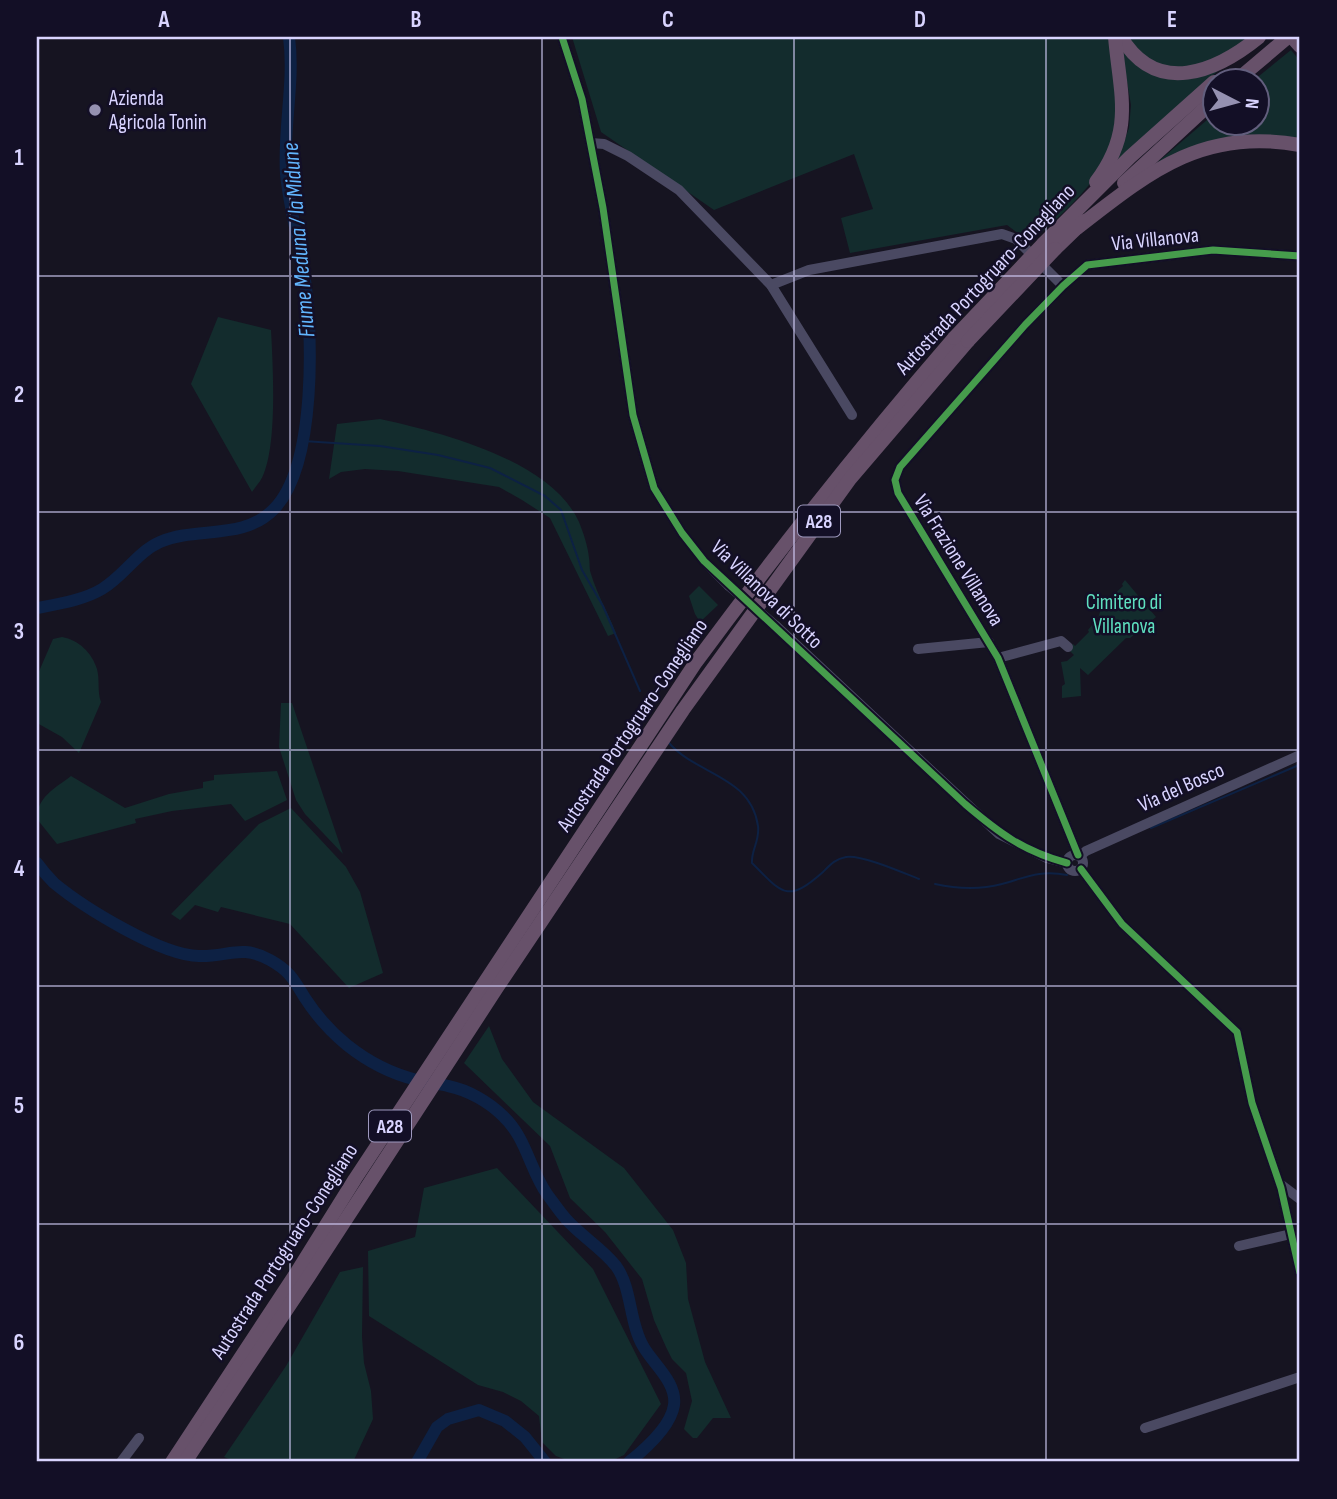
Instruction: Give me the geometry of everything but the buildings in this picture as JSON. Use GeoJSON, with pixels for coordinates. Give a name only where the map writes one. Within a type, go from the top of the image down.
{"type":"FeatureCollection","features":[{"type":"Feature","properties":{"kind":"highway"},"geometry":{"type":"LineString","coordinates":[[1071,225],[1116,148],[1119,136],[1124,107],[1115,37]]}},
{"type":"Feature","properties":{"kind":"highway"},"geometry":{"type":"LineString","coordinates":[[1121,37],[1136,57],[1146,64],[1165,72],[1178,73],[1198,71],[1221,64],[1259,37]]}},
{"type":"Feature","properties":{"kind":"highway","name":"Autostrada Portogruaro-Conegliano"},"geometry":{"type":"LineString","coordinates":[[1233,66],[1269,37]]}},
{"type":"Feature","properties":{"kind":"highway"},"geometry":{"type":"LineString","coordinates":[[1254,66],[1290,37],[1300,46]]}},
{"type":"Feature","properties":{"kind":"highway","name":"Autostrada Portogruaro-Conegliano"},"geometry":{"type":"LineString","coordinates":[[1071,225],[1130,158],[1200,95]]}},
{"type":"Feature","properties":{"kind":"highway","name":"Autostrada Portogruaro-Conegliano"},"geometry":{"type":"LineString","coordinates":[[185,1462],[303,1274],[677,707],[696,662],[754,584],[884,421],[1049,246],[1200,112]]}},
{"type":"Feature","properties":{"kind":"highway"},"geometry":{"type":"LineString","coordinates":[[1071,225],[1159,168],[1208,147],[1244,142],[1285,142],[1300,145]]}},
{"type":"Feature","properties":{"kind":"highway","name":"Autostrada Portogruaro-Conegliano"},"geometry":{"type":"LineString","coordinates":[[172,1462],[303,1274]]}},
{"type":"Feature","properties":{"kind":"street","name":"Via Villanova di Sotto"},"geometry":{"type":"LineString","coordinates":[[562,37],[583,99],[605,221],[633,415],[654,488],[704,561],[999,834],[1047,858],[1067,863]]}},
{"type":"Feature","properties":{"kind":"street"},"geometry":{"type":"LineString","coordinates":[[591,144],[604,144],[628,156],[679,190],[771,285],[852,415]]}},
{"type":"Feature","properties":{"kind":"street"},"geometry":{"type":"LineString","coordinates":[[771,285],[808,270],[1002,234],[1016,239],[1063,286]]}},
{"type":"Feature","properties":{"kind":"street","name":"Via Villanova"},"geometry":{"type":"LineString","coordinates":[[1063,286],[1087,265],[1109,261],[1213,250],[1300,257]]}},
{"type":"Feature","properties":{"kind":"street","name":"Via Frazione Villanova"},"geometry":{"type":"LineString","coordinates":[[1063,286],[900,467],[895,480],[898,493],[999,658],[1079,856]]}},
{"type":"Feature","properties":{"kind":"street"},"geometry":{"type":"LineString","coordinates":[[999,658],[1061,641],[1068,647]]}},
{"type":"Feature","properties":{"kind":"street"},"geometry":{"type":"LineString","coordinates":[[918,649],[989,642]]}},
{"type":"Feature","properties":{"kind":"street","name":"Via del Bosco"},"geometry":{"type":"LineString","coordinates":[[1079,856],[1300,755]]}},
{"type":"Feature","properties":{"kind":"street"},"geometry":{"type":"LineString","coordinates":[[1071,856],[1079,856],[1084,862],[1082,869],[1074,871],[1067,863],[1071,856]]}},
{"type":"Feature","properties":{"kind":"street"},"geometry":{"type":"LineString","coordinates":[[1082,869],[1122,924],[1237,1032],[1252,1103],[1280,1184],[1300,1273]]}},
{"type":"Feature","properties":{"kind":"street"},"geometry":{"type":"LineString","coordinates":[[1280,1184],[1300,1199]]}},
{"type":"Feature","properties":{"kind":"street"},"geometry":{"type":"LineString","coordinates":[[1239,1246],[1291,1234]]}},
{"type":"Feature","properties":{"kind":"street"},"geometry":{"type":"LineString","coordinates":[[1145,1428],[1300,1377]]}},
{"type":"Feature","properties":{"kind":"street"},"geometry":{"type":"LineString","coordinates":[[121,1462],[139,1438]]}},
{"type":"Feature","properties":{"kind":"green space"},"geometry":{"type":"Polygon","coordinates":[[[572,37],[1111,37],[1120,101],[1118,124],[1112,145],[1092,181],[1063,213],[1030,242],[1007,225],[850,253],[841,218],[873,209],[854,154],[714,210],[601,132],[572,37]]]}},
{"type":"Feature","properties":{"kind":"green space"},"geometry":{"type":"Polygon","coordinates":[[[1129,37],[1250,37],[1219,59],[1184,69],[1159,66],[1136,51],[1129,37]]]}},
{"type":"Feature","properties":{"kind":"green space"},"geometry":{"type":"Polygon","coordinates":[[[1121,47],[1142,69],[1200,68],[1200,87],[1116,163],[1129,128],[1131,105],[1121,47]]]}},
{"type":"Feature","properties":{"kind":"green space"},"geometry":{"type":"Polygon","coordinates":[[[1291,50],[1300,61],[1300,141],[1261,138],[1152,167],[1200,126],[1200,136],[1270,136],[1270,67],[1291,50]]]}},
{"type":"Feature","properties":{"kind":"green space"},"geometry":{"type":"Polygon","coordinates":[[[218,317],[271,330],[271,442],[263,476],[252,492],[191,384],[218,317]]]}},
{"type":"Feature","properties":{"kind":"green space"},"geometry":{"type":"Polygon","coordinates":[[[380,419],[432,432],[491,452],[545,482],[565,500],[579,522],[593,581],[616,633],[608,636],[550,518],[499,487],[398,471],[365,469],[341,472],[329,479],[337,424],[380,419]]]}},
{"type":"Feature","properties":{"kind":"green space","name":"Cimitero di Villanova"},"geometry":{"type":"Polygon","coordinates":[[[1125,580],[1156,617],[1130,638],[1126,638],[1088,675],[1080,668],[1081,696],[1062,698],[1062,686],[1065,684],[1061,662],[1074,655],[1068,649],[1089,632],[1102,606],[1123,586],[1125,580]]]}},
{"type":"Feature","properties":{"kind":"green space"},"geometry":{"type":"Polygon","coordinates":[[[699,586],[718,605],[700,622],[689,596],[699,586]]]}},
{"type":"Feature","properties":{"kind":"green space"},"geometry":{"type":"Polygon","coordinates":[[[62,637],[84,648],[95,663],[98,673],[101,702],[79,753],[62,737],[37,723],[37,676],[53,639],[62,637]]]}},
{"type":"Feature","properties":{"kind":"green space"},"geometry":{"type":"Polygon","coordinates":[[[281,703],[292,703],[343,854],[305,814],[296,800],[279,747],[281,703]]]}},
{"type":"Feature","properties":{"kind":"green space"},"geometry":{"type":"Polygon","coordinates":[[[277,771],[287,800],[245,821],[231,804],[172,811],[135,819],[136,823],[57,844],[37,819],[43,799],[71,776],[125,808],[169,794],[203,788],[203,782],[214,780],[214,775],[277,771]]]}},
{"type":"Feature","properties":{"kind":"green space"},"geometry":{"type":"Polygon","coordinates":[[[291,808],[346,867],[360,892],[383,973],[349,988],[290,924],[221,907],[218,912],[195,905],[180,920],[171,914],[259,824],[291,808]]]}},
{"type":"Feature","properties":{"kind":"green space"},"geometry":{"type":"Polygon","coordinates":[[[489,1026],[502,1059],[533,1102],[624,1168],[673,1230],[686,1263],[688,1299],[705,1362],[731,1418],[713,1418],[697,1438],[693,1438],[684,1429],[692,1401],[686,1373],[672,1359],[666,1347],[654,1320],[642,1279],[605,1232],[570,1198],[550,1146],[464,1063],[489,1026]]]}},
{"type":"Feature","properties":{"kind":"green space"},"geometry":{"type":"Polygon","coordinates":[[[497,1168],[593,1269],[661,1404],[624,1455],[609,1462],[572,1462],[556,1456],[542,1442],[539,1416],[521,1401],[503,1392],[478,1385],[369,1316],[368,1251],[415,1237],[424,1188],[497,1168]]]}},
{"type":"Feature","properties":{"kind":"green space"},"geometry":{"type":"Polygon","coordinates":[[[363,1267],[362,1337],[373,1419],[353,1462],[237,1462],[224,1457],[286,1366],[340,1272],[363,1267]]]}},
{"type":"Feature","properties":{"kind":"waterway","name":"Fiume Meduna / la Midune"},"geometry":{"type":"LineString","coordinates":[[37,608],[95,593],[110,584],[144,552],[160,542],[174,537],[234,529],[262,519],[274,509],[288,489],[298,462],[305,430],[310,361],[304,273],[286,174],[291,71],[289,37]]}},
{"type":"Feature","properties":{"kind":"waterway"},"geometry":{"type":"LineString","coordinates":[[303,441],[380,446],[438,455],[490,468],[545,496],[561,510],[582,570],[603,606],[640,691]]}},
{"type":"Feature","properties":{"kind":"waterway"},"geometry":{"type":"LineString","coordinates":[[669,743],[681,754],[734,786],[745,796],[753,809],[758,826],[752,863],[771,882],[785,891],[801,888],[833,863],[846,857],[872,861],[919,879]]}},
{"type":"Feature","properties":{"kind":"waterway"},"geometry":{"type":"LineString","coordinates":[[1151,828],[1299,765],[1300,769]]}},
{"type":"Feature","properties":{"kind":"waterway","name":"Fiume Meduna / la Midune"},"geometry":{"type":"LineString","coordinates":[[37,863],[54,883],[84,905],[124,929],[165,948],[199,956],[251,953],[270,960],[291,976],[314,1011],[330,1029],[363,1056],[398,1074],[471,1094],[485,1101],[511,1124],[541,1185],[558,1210],[616,1266],[625,1284],[638,1337],[672,1389],[674,1405],[668,1421],[629,1462]]}},
{"type":"Feature","properties":{"kind":"waterway"},"geometry":{"type":"LineString","coordinates":[[935,884],[977,888],[1041,874],[1067,875]]}},
{"type":"Feature","properties":{"kind":"waterway","name":"Fiume Meduna / la Midune"},"geometry":{"type":"LineString","coordinates":[[417,1462],[437,1427],[448,1419],[479,1410],[505,1421],[525,1437],[545,1462]]}},
{"type":"Feature","properties":{"kind":"cycle path"},"geometry":{"type":"LineString","coordinates":[[562,37],[582,99],[603,208],[633,415],[654,488],[682,533],[704,561],[965,804],[1012,840],[1037,853],[1067,863]]}},
{"type":"Feature","properties":{"kind":"cycle path"},"geometry":{"type":"LineString","coordinates":[[1078,855],[998,658],[898,493],[895,480],[900,467],[1025,325],[1087,265],[1213,250],[1300,256]]}},
{"type":"Feature","properties":{"kind":"cycle path"},"geometry":{"type":"LineString","coordinates":[[1081,869],[1122,924],[1237,1032],[1252,1103],[1281,1188],[1300,1273]]}},
{"type":"Feature","properties":{"kind":"place","name":"Azienda Agricola Tonin"},"geometry":{"type":"Point","coordinates":[95,110]}}]}
